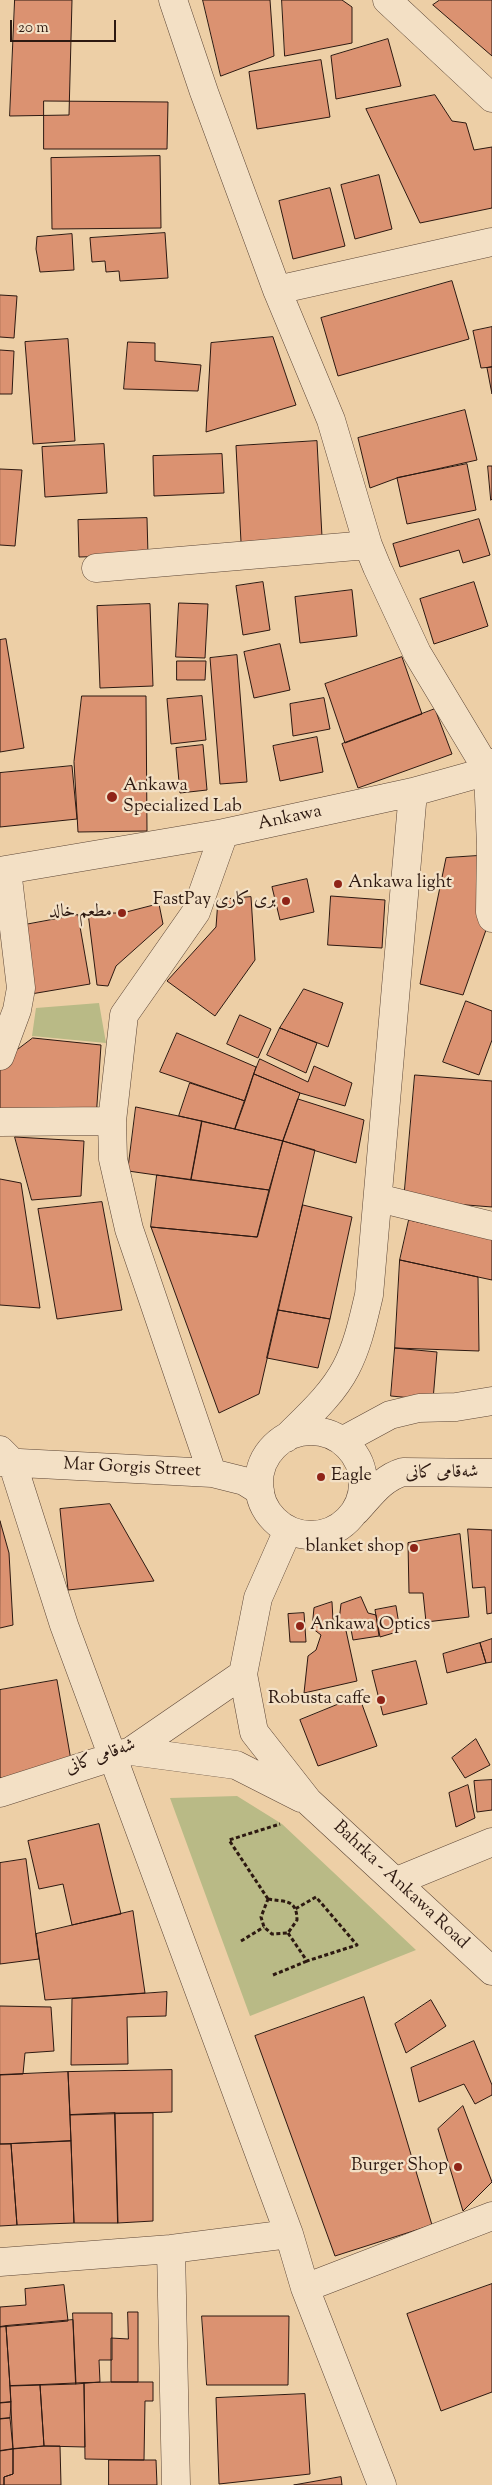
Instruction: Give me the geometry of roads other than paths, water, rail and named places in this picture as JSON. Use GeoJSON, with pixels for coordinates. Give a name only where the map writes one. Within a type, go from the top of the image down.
{"type":"FeatureCollection","features":[{"type":"Feature","properties":{"kind":"street"},"geometry":{"type":"LineString","coordinates":[[173,0],[204,92],[276,290],[331,420],[368,545],[417,653],[491,768],[490,912],[492,918]]}},
{"type":"Feature","properties":{"kind":"street"},"geometry":{"type":"LineString","coordinates":[[387,0],[492,98]]}},
{"type":"Feature","properties":{"kind":"street"},"geometry":{"type":"LineString","coordinates":[[276,290],[492,242]]}},
{"type":"Feature","properties":{"kind":"street"},"geometry":{"type":"LineString","coordinates":[[96,568],[368,545]]}},
{"type":"Feature","properties":{"kind":"street","name":"Ankawa"},"geometry":{"type":"LineString","coordinates":[[3,870],[224,834],[413,792],[491,768]]}},
{"type":"Feature","properties":{"kind":"street"},"geometry":{"type":"LineString","coordinates":[[286,1438],[300,1432],[315,1431],[331,1434],[352,1450],[363,1474],[363,1487],[359,1504],[350,1518],[336,1528],[321,1534],[304,1534],[288,1530],[275,1520],[265,1507],[260,1491],[260,1475],[265,1460],[273,1448],[286,1438],[318,1405],[345,1370],[360,1334],[369,1295],[413,792]]}},
{"type":"Feature","properties":{"kind":"street"},"geometry":{"type":"LineString","coordinates":[[212,1473],[129,1229],[113,1159],[112,1121],[124,1014],[196,912],[224,834]]}},
{"type":"Feature","properties":{"kind":"street"},"geometry":{"type":"LineString","coordinates":[[0,1056],[17,1010],[21,988],[3,870]]}},
{"type":"Feature","properties":{"kind":"street"},"geometry":{"type":"LineString","coordinates":[[0,1122],[112,1121]]}},
{"type":"Feature","properties":{"kind":"street"},"geometry":{"type":"LineString","coordinates":[[378,1198],[492,1226]]}},
{"type":"Feature","properties":{"kind":"street"},"geometry":{"type":"LineString","coordinates":[[342,1441],[390,1415],[419,1408],[456,1407],[492,1401]]}},
{"type":"Feature","properties":{"kind":"street"},"geometry":{"type":"LineString","coordinates":[[4,1458],[64,1625],[122,1753],[289,2234],[305,2288],[382,2485]]}},
{"type":"Feature","properties":{"kind":"street","name":"Mar Gorgis Street"},"geometry":{"type":"LineString","coordinates":[[4,1458],[212,1473],[244,1481],[260,1491]]}},
{"type":"Feature","properties":{"kind":"street","name":"شەقامی کانی"},"geometry":{"type":"LineString","coordinates":[[350,1518],[382,1483],[395,1474],[403,1472],[492,1473]]}},
{"type":"Feature","properties":{"kind":"street"},"geometry":{"type":"LineString","coordinates":[[288,1530],[258,1598],[243,1674],[254,1732],[308,1801]]}},
{"type":"Feature","properties":{"kind":"street","name":"شەقامی کانی"},"geometry":{"type":"LineString","coordinates":[[0,1793],[122,1753],[243,1674]]}},
{"type":"Feature","properties":{"kind":"street"},"geometry":{"type":"LineString","coordinates":[[122,1753],[236,1765],[308,1801]]}},
{"type":"Feature","properties":{"kind":"street","name":"Bahrka - Ankawa Road"},"geometry":{"type":"LineString","coordinates":[[308,1801],[397,1881],[478,1960],[492,1971]]}},
{"type":"Feature","properties":{"kind":"street"},"geometry":{"type":"LineString","coordinates":[[397,1881],[492,1842]]}},
{"type":"Feature","properties":{"kind":"street"},"geometry":{"type":"LineString","coordinates":[[305,2288],[492,2216]]}},
{"type":"Feature","properties":{"kind":"street"},"geometry":{"type":"LineString","coordinates":[[0,2262],[172,2249],[289,2234]]}},
{"type":"Feature","properties":{"kind":"street"},"geometry":{"type":"LineString","coordinates":[[172,2249],[176,2485]]}},
{"type":"Feature","properties":{"kind":"place","name":"Ankawa Specialized Lab"},"geometry":{"type":"Point","coordinates":[112,797]}},
{"type":"Feature","properties":{"kind":"place","name":"Ankawa light"},"geometry":{"type":"Point","coordinates":[338,884]}},
{"type":"Feature","properties":{"kind":"place","name":"FastPay بری كاری"},"geometry":{"type":"Point","coordinates":[286,901]}},
{"type":"Feature","properties":{"kind":"place","name":"مطعم خالد"},"geometry":{"type":"Point","coordinates":[122,913]}},
{"type":"Feature","properties":{"kind":"place","name":"Eagle"},"geometry":{"type":"Point","coordinates":[321,1477]}},
{"type":"Feature","properties":{"kind":"place","name":"blanket shop"},"geometry":{"type":"Point","coordinates":[414,1548]}},
{"type":"Feature","properties":{"kind":"place","name":"Ankawa Optics"},"geometry":{"type":"Point","coordinates":[300,1626]}},
{"type":"Feature","properties":{"kind":"place","name":"Robusta caffe"},"geometry":{"type":"Point","coordinates":[381,1700]}},
{"type":"Feature","properties":{"kind":"place","name":"Burger Shop"},"geometry":{"type":"Point","coordinates":[458,2167]}}]}
